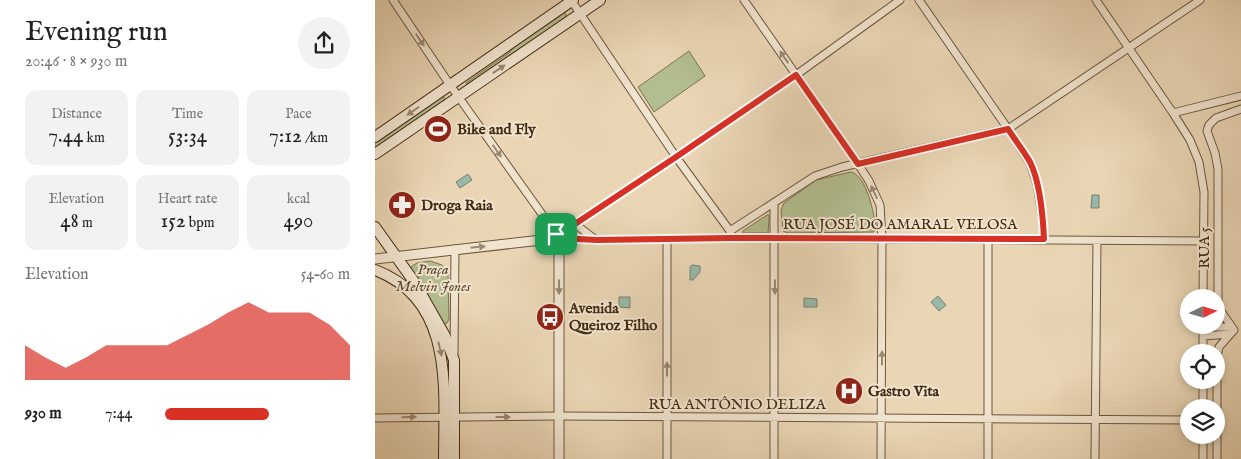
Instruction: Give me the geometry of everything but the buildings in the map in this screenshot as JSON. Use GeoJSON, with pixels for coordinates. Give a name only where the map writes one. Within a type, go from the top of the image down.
{"type":"FeatureCollection","features":[{"type":"Feature","properties":{"kind":"main road"},"geometry":{"type":"LineString","coordinates":[[375,137],[572,0]]}},
{"type":"Feature","properties":{"kind":"main road"},"geometry":{"type":"LineString","coordinates":[[375,154],[600,0]]}},
{"type":"Feature","properties":{"kind":"main road"},"geometry":{"type":"LineString","coordinates":[[375,227],[415,283],[440,325],[454,360],[444,459]]}},
{"type":"Feature","properties":{"kind":"main road"},"geometry":{"type":"LineString","coordinates":[[378,271],[399,283],[412,294],[427,314],[436,333],[442,356],[454,459]]}},
{"type":"Feature","properties":{"kind":"street"},"geometry":{"type":"LineString","coordinates":[[393,0],[450,85],[558,236],[559,459]]}},
{"type":"Feature","properties":{"kind":"street"},"geometry":{"type":"LineString","coordinates":[[572,0],[676,157],[730,234],[815,176],[1008,129],[1200,0]]}},
{"type":"Feature","properties":{"kind":"street"},"geometry":{"type":"LineString","coordinates":[[744,0],[858,164],[869,181],[880,205],[883,239],[881,459]]}},
{"type":"Feature","properties":{"kind":"street"},"geometry":{"type":"LineString","coordinates":[[558,236],[796,75],[900,0]]}},
{"type":"Feature","properties":{"kind":"street"},"geometry":{"type":"LineString","coordinates":[[919,0],[1031,163],[1037,184],[1044,239]]}},
{"type":"Feature","properties":{"kind":"street"},"geometry":{"type":"LineString","coordinates":[[1096,0],[1173,112],[1190,140],[1199,162],[1204,192],[1203,289]]}},
{"type":"Feature","properties":{"kind":"street"},"geometry":{"type":"LineString","coordinates":[[1173,112],[1241,96]]}},
{"type":"Feature","properties":{"kind":"street","name":"RUA 5"},"geometry":{"type":"LineString","coordinates":[[1235,330],[1218,307],[1218,169],[1215,153],[1207,131],[1209,124],[1217,118],[1241,110]]}},
{"type":"Feature","properties":{"kind":"street"},"geometry":{"type":"LineString","coordinates":[[775,203],[775,459]]}},
{"type":"Feature","properties":{"kind":"street"},"geometry":{"type":"LineString","coordinates":[[575,224],[597,240]]}},
{"type":"Feature","properties":{"kind":"street","name":"RUA JOSÉ DO AMARAL VELOSA"},"geometry":{"type":"LineString","coordinates":[[375,259],[558,236],[597,240],[667,240],[730,234],[775,238],[1203,241]]}},
{"type":"Feature","properties":{"kind":"street"},"geometry":{"type":"LineString","coordinates":[[667,240],[667,459]]}},
{"type":"Feature","properties":{"kind":"street"},"geometry":{"type":"LineString","coordinates":[[987,459],[988,240]]}},
{"type":"Feature","properties":{"kind":"street"},"geometry":{"type":"LineString","coordinates":[[1095,459],[1097,241]]}},
{"type":"Feature","properties":{"kind":"street"},"geometry":{"type":"LineString","coordinates":[[454,360],[455,249]]}},
{"type":"Feature","properties":{"kind":"street"},"geometry":{"type":"LineString","coordinates":[[1217,459],[1217,356],[1219,348],[1235,330]]}},
{"type":"Feature","properties":{"kind":"street","name":"RUA ANTÔNIO DELIZA"},"geometry":{"type":"LineString","coordinates":[[375,418],[559,416],[1180,420]]}},
{"type":"Feature","properties":{"kind":"street"},"geometry":{"type":"LineString","coordinates":[[1203,444],[1203,459]]}},
{"type":"Feature","properties":{"kind":"green space"},"geometry":{"type":"Polygon","coordinates":[[[564,12],[566,14],[565,19],[469,86],[466,83],[510,52],[514,46],[564,12]]]}},
{"type":"Feature","properties":{"kind":"green space"},"geometry":{"type":"Polygon","coordinates":[[[689,51],[705,76],[654,112],[638,87],[689,51]]]}},
{"type":"Feature","properties":{"kind":"green space"},"geometry":{"type":"Polygon","coordinates":[[[441,96],[444,97],[444,102],[375,149],[375,142],[441,96]]]}},
{"type":"Feature","properties":{"kind":"green space"},"geometry":{"type":"Polygon","coordinates":[[[851,172],[861,180],[869,196],[876,228],[874,232],[787,233],[783,231],[781,210],[784,203],[816,180],[851,172]]]}},
{"type":"Feature","properties":{"kind":"green space"},"geometry":{"type":"Polygon","coordinates":[[[769,215],[768,233],[743,233],[743,231],[769,215]]]}},
{"type":"Feature","properties":{"kind":"green space","name":"Praça Melvin Jones"},"geometry":{"type":"Polygon","coordinates":[[[430,261],[442,265],[448,273],[449,319],[444,324],[411,271],[412,266],[417,263],[430,261]]]}},
{"type":"Feature","properties":{"kind":"shaded area"},"geometry":{"type":"Polygon","coordinates":[[[468,174],[472,180],[460,188],[456,182],[468,174]]]}},
{"type":"Feature","properties":{"kind":"shaded area"},"geometry":{"type":"Polygon","coordinates":[[[1092,195],[1099,195],[1099,208],[1091,208],[1092,195]]]}},
{"type":"Feature","properties":{"kind":"shaded area"},"geometry":{"type":"Polygon","coordinates":[[[692,265],[700,266],[700,272],[693,280],[690,280],[690,267],[692,265]]]}},
{"type":"Feature","properties":{"kind":"shaded area"},"geometry":{"type":"Polygon","coordinates":[[[938,296],[946,305],[939,311],[931,302],[938,296]]]}},
{"type":"Feature","properties":{"kind":"shaded area"},"geometry":{"type":"Polygon","coordinates":[[[619,297],[630,297],[630,308],[619,307],[619,297]]]}},
{"type":"Feature","properties":{"kind":"shaded area"},"geometry":{"type":"Polygon","coordinates":[[[804,298],[817,299],[817,307],[804,307],[804,298]]]}},
{"type":"Feature","properties":{"kind":"place","name":"Bike and Fly"},"geometry":{"type":"Point","coordinates":[438,129]}},
{"type":"Feature","properties":{"kind":"place","name":"Droga Raia"},"geometry":{"type":"Point","coordinates":[402,205]}},
{"type":"Feature","properties":{"kind":"place","name":"Avenida Queiroz Filho"},"geometry":{"type":"Point","coordinates":[550,317]}},
{"type":"Feature","properties":{"kind":"place","name":"Gastro Vita"},"geometry":{"type":"Point","coordinates":[849,391]}},
{"type":"Feature","properties":{"kind":"route"},"geometry":{"type":"LineString","coordinates":[[796,75],[858,164],[1008,129],[1031,163],[1037,184],[1044,239],[730,238],[597,240],[559,238],[556,234],[575,224],[796,75]]}}]}
